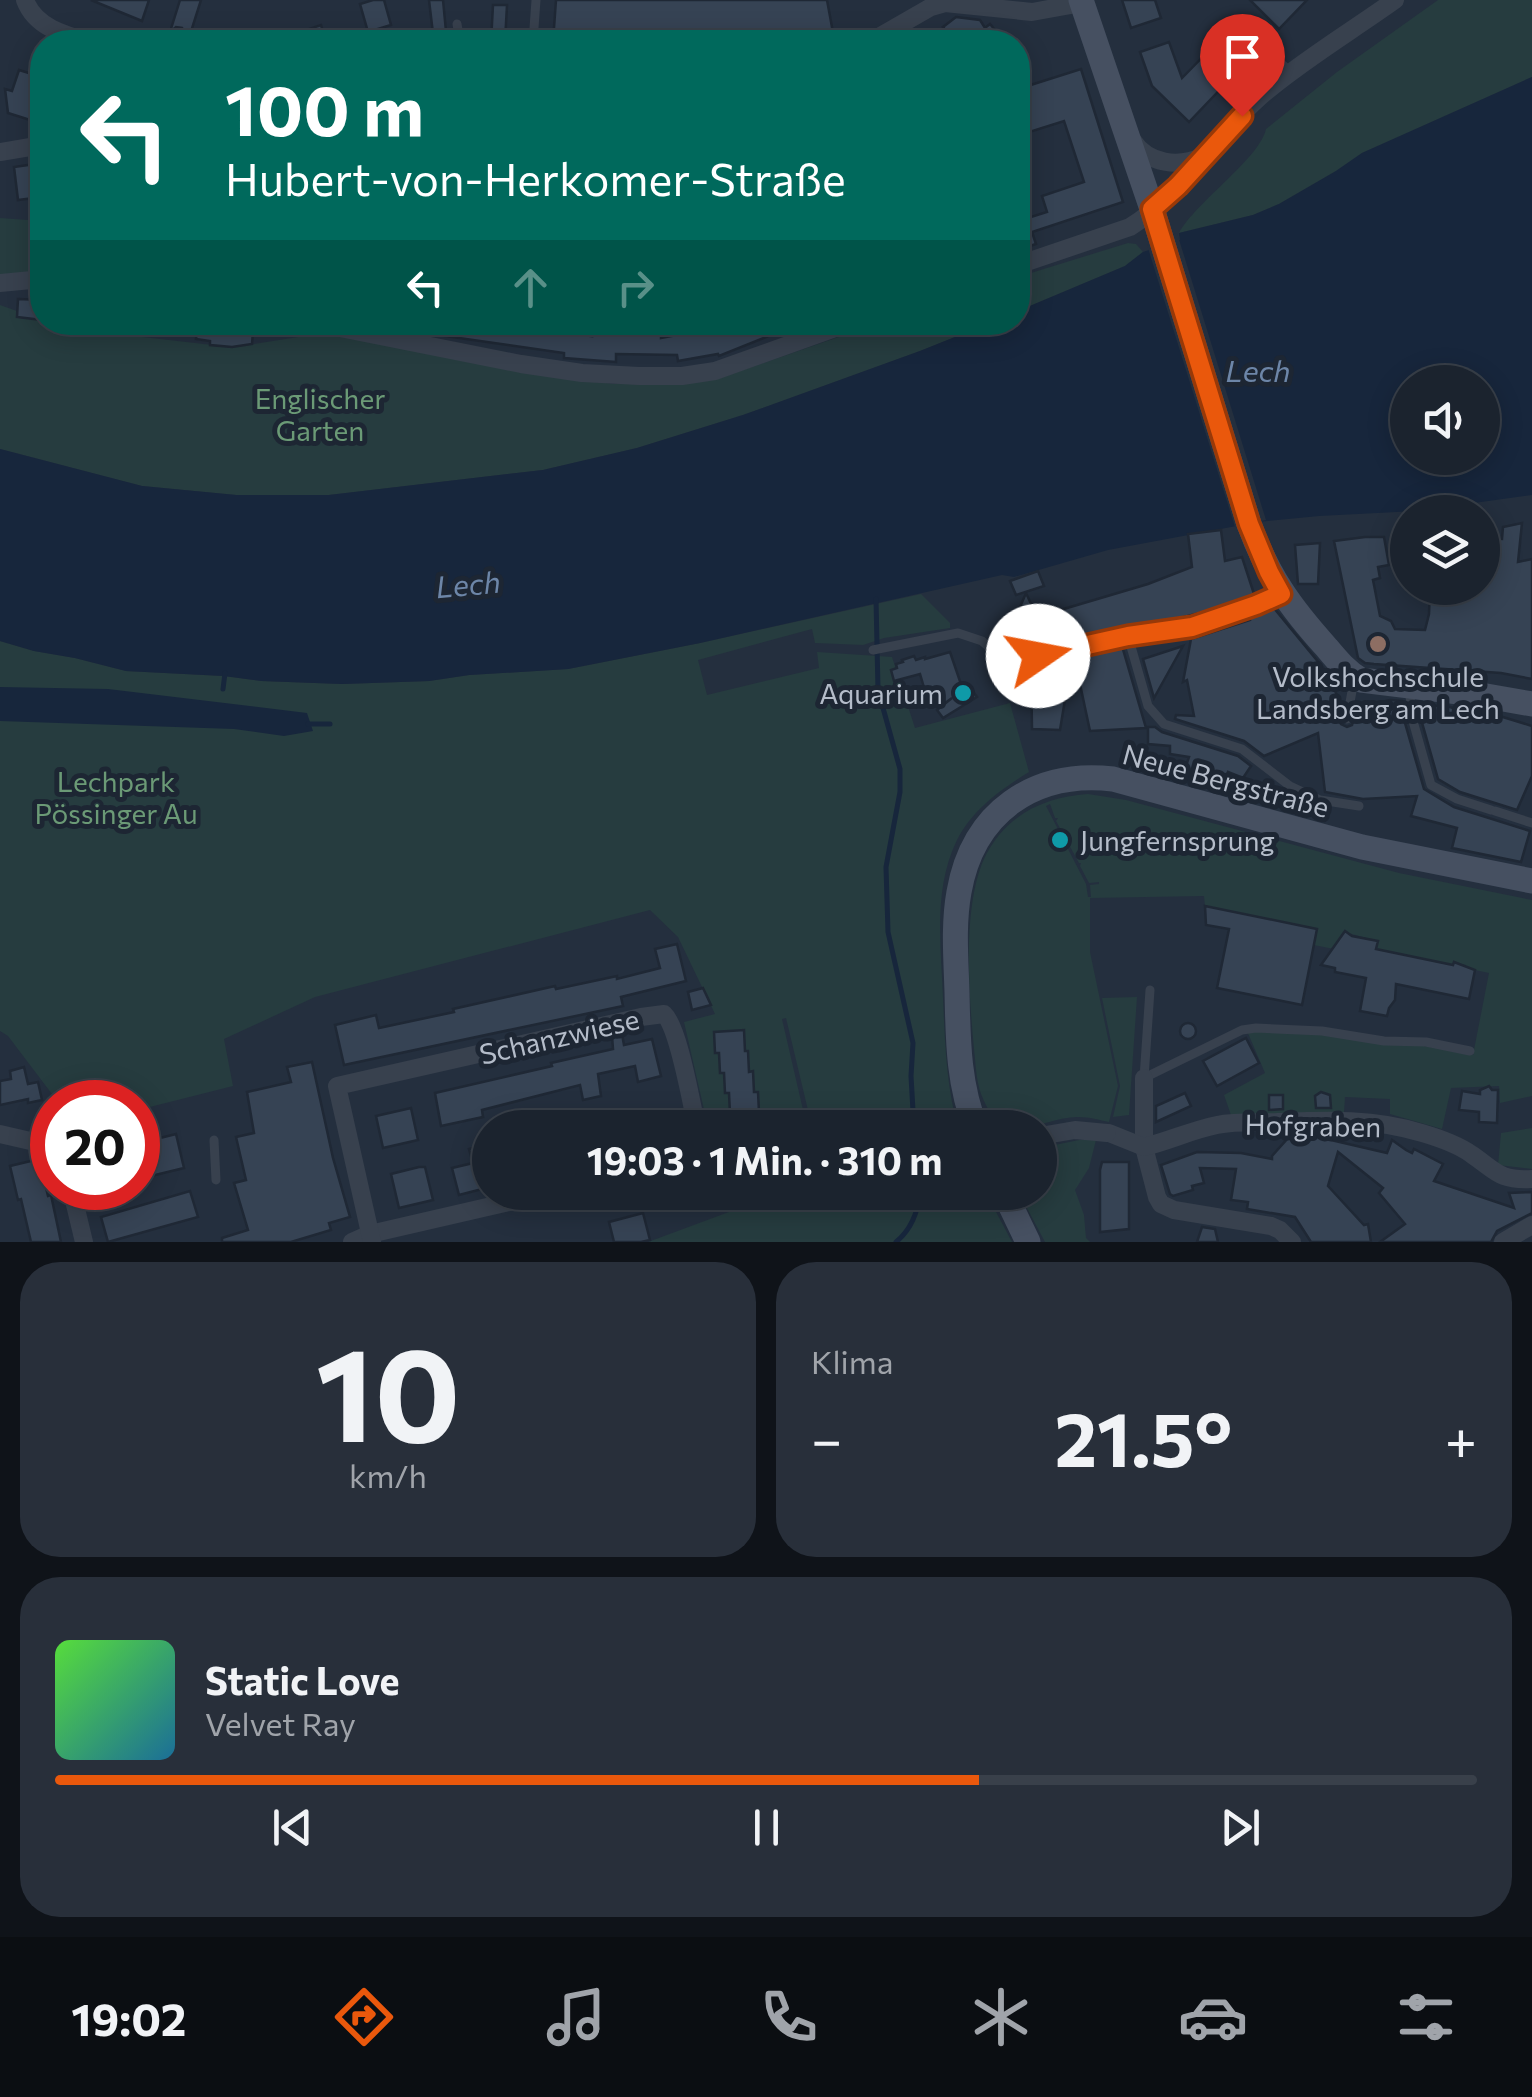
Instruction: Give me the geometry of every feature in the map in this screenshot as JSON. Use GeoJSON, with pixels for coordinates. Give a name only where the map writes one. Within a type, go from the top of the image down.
{"type":"FeatureCollection","features":[{"type":"Feature","properties":{"kind":"main road"},"geometry":{"type":"LineString","coordinates":[[1082,2],[1152,209],[1249,524],[1281,594],[1354,677],[1532,704]]}},
{"type":"Feature","properties":{"kind":"main road","name":"Neue Bergstraße"},"geometry":{"type":"LineString","coordinates":[[971,1110],[959,1044],[958,894],[972,849],[991,821],[1012,801],[1044,784],[1078,778],[1113,779],[1374,850],[1532,881]]}},
{"type":"Feature","properties":{"kind":"main road"},"geometry":{"type":"LineString","coordinates":[[1013,1210],[1028,1242]]}},
{"type":"Feature","properties":{"kind":"street"},"geometry":{"type":"LineString","coordinates":[[25,0],[28,8],[53,30]]}},
{"type":"Feature","properties":{"kind":"street"},"geometry":{"type":"LineString","coordinates":[[891,30],[945,3],[1032,12],[1082,2]]}},
{"type":"Feature","properties":{"kind":"street"},"geometry":{"type":"LineString","coordinates":[[1030,261],[1130,227],[1267,91],[1383,4]]}},
{"type":"Feature","properties":{"kind":"street"},"geometry":{"type":"LineString","coordinates":[[1127,132],[1145,156],[1166,162],[1193,160],[1218,143]]}},
{"type":"Feature","properties":{"kind":"street"},"geometry":{"type":"LineString","coordinates":[[0,152],[30,146]]}},
{"type":"Feature","properties":{"kind":"street"},"geometry":{"type":"LineString","coordinates":[[0,282],[30,279]]}},
{"type":"Feature","properties":{"kind":"street"},"geometry":{"type":"LineString","coordinates":[[375,335],[582,373],[668,376],[715,371],[816,335]]}},
{"type":"Feature","properties":{"kind":"street","name":"Schanzwiese"},"geometry":{"type":"LineString","coordinates":[[365,1239],[337,1086],[664,1014],[676,1038],[693,1110]]}},
{"type":"Feature","properties":{"kind":"street"},"geometry":{"type":"LineString","coordinates":[[1144,1078],[1144,1148],[1162,1204],[1174,1210],[1271,1226],[1292,1242]]}},
{"type":"Feature","properties":{"kind":"street","name":"Hofgraben"},"geometry":{"type":"LineString","coordinates":[[1144,1148],[1227,1124],[1370,1121],[1452,1143],[1500,1176],[1532,1178]]}},
{"type":"Feature","properties":{"kind":"street"},"geometry":{"type":"LineString","coordinates":[[1057,1133],[1075,1130],[1108,1133],[1144,1148]]}},
{"type":"Feature","properties":{"kind":"street"},"geometry":{"type":"LineString","coordinates":[[0,1134],[30,1140]]}},
{"type":"Feature","properties":{"kind":"street"},"geometry":{"type":"LineString","coordinates":[[76,1210],[84,1242]]}},
{"type":"Feature","properties":{"kind":"street"},"geometry":{"type":"LineString","coordinates":[[365,1239],[480,1210]]}},
{"type":"Feature","properties":{"kind":"street"},"geometry":{"type":"LineString","coordinates":[[1503,1242],[1532,1225]]}},
{"type":"Feature","properties":{"kind":"lane"},"geometry":{"type":"LineString","coordinates":[[534,30],[536,0]]}},
{"type":"Feature","properties":{"kind":"lane"},"geometry":{"type":"LineString","coordinates":[[457,24],[458,30]]}},
{"type":"Feature","properties":{"kind":"lane"},"geometry":{"type":"LineString","coordinates":[[1261,46],[1292,73]]}},
{"type":"Feature","properties":{"kind":"lane"},"geometry":{"type":"LineString","coordinates":[[878,649],[958,632],[974,637],[998,656],[1010,660],[1033,657],[1128,636],[1192,627],[1281,594]]}},
{"type":"Feature","properties":{"kind":"lane"},"geometry":{"type":"LineString","coordinates":[[1128,636],[1148,706],[1164,724],[1242,749],[1290,786],[1320,800],[1359,806]]}},
{"type":"Feature","properties":{"kind":"lane"},"geometry":{"type":"LineString","coordinates":[[1347,719],[1354,677]]}},
{"type":"Feature","properties":{"kind":"lane"},"geometry":{"type":"LineString","coordinates":[[1409,686],[1413,722],[1431,786],[1457,799],[1532,822]]}},
{"type":"Feature","properties":{"kind":"lane"},"geometry":{"type":"LineString","coordinates":[[1150,990],[1144,1078],[1242,1030],[1256,1028],[1426,1042],[1470,1051]]}},
{"type":"Feature","properties":{"kind":"lane"},"geometry":{"type":"LineString","coordinates":[[214,1140],[216,1180]]}},
{"type":"Feature","properties":{"kind":"green space"},"geometry":{"type":"Polygon","coordinates":[[[1438,0],[1532,0],[1532,77],[1362,153],[1279,204],[1253,215],[1179,233],[1252,153],[1266,129],[1438,0]]]}},
{"type":"Feature","properties":{"kind":"green space"},"geometry":{"type":"Polygon","coordinates":[[[0,218],[30,220],[30,275],[0,277],[0,218]]]}},
{"type":"Feature","properties":{"kind":"green space"},"geometry":{"type":"Polygon","coordinates":[[[1128,243],[1136,244],[1143,252],[1125,266],[1030,306],[1030,273],[1128,243]]]}},
{"type":"Feature","properties":{"kind":"green space","name":"Englischer Garten"},"geometry":{"type":"Polygon","coordinates":[[[0,305],[30,316],[30,335],[127,335],[236,347],[332,335],[560,378],[615,384],[684,384],[717,379],[844,335],[960,335],[743,415],[637,448],[543,470],[329,495],[236,495],[142,486],[0,449],[0,305]]]}},
{"type":"Feature","properties":{"kind":"green space","name":"Lechpark Pössinger Au"},"geometry":{"type":"Polygon","coordinates":[[[921,594],[950,623],[950,628],[863,645],[815,643],[812,629],[698,660],[707,695],[819,668],[817,652],[892,657],[915,728],[1010,703],[1029,772],[988,801],[963,829],[949,859],[941,898],[945,1047],[954,1110],[808,1110],[786,1018],[782,1019],[803,1110],[704,1110],[684,1022],[715,1014],[678,937],[650,910],[315,997],[224,1039],[233,1086],[160,1104],[160,1080],[41,1080],[0,1031],[0,641],[126,671],[342,684],[568,669],[921,594]]]}},
{"type":"Feature","properties":{"kind":"green space"},"geometry":{"type":"Polygon","coordinates":[[[1088,794],[1126,800],[1399,873],[1532,900],[1532,1096],[1500,1103],[1499,1086],[1451,1088],[1442,1129],[1390,1114],[1390,1099],[1345,1097],[1344,1112],[1231,1115],[1224,1095],[1265,1073],[1247,1031],[1361,1038],[1473,1055],[1489,973],[1466,965],[1376,949],[1377,941],[1348,933],[1340,938],[1339,950],[1314,945],[1317,929],[1205,906],[1204,896],[1090,898],[1090,952],[1118,1086],[1109,1122],[1079,1117],[1057,1120],[1057,1110],[990,1110],[979,1089],[972,1028],[972,902],[984,859],[1002,831],[1027,811],[1056,799],[1088,794]],[[1050,804],[1046,806],[1060,833],[1056,842],[1067,847],[1091,897],[1090,885],[1099,882],[1089,883],[1056,821],[1050,804]]]}},
{"type":"Feature","properties":{"kind":"green space"},"geometry":{"type":"Polygon","coordinates":[[[1137,997],[1129,1115],[1113,1117],[1120,1086],[1102,998],[1137,997]]]}},
{"type":"Feature","properties":{"kind":"green space"},"geometry":{"type":"Polygon","coordinates":[[[1532,1128],[1532,1169],[1498,1165],[1501,1133],[1532,1128]]]}},
{"type":"Feature","properties":{"kind":"green space"},"geometry":{"type":"Polygon","coordinates":[[[1096,1140],[1089,1168],[1075,1190],[1090,1242],[1045,1242],[1028,1210],[1057,1210],[1057,1145],[1096,1140]]]}},
{"type":"Feature","properties":{"kind":"green space"},"geometry":{"type":"Polygon","coordinates":[[[734,1210],[995,1210],[1012,1242],[648,1242],[734,1210]]]}},
{"type":"Feature","properties":{"kind":"water","name":"Lech"},"geometry":{"type":"Polygon","coordinates":[[[1532,77],[1532,495],[1500,499],[1500,495],[1390,495],[1390,512],[1258,522],[1108,550],[1014,577],[1002,575],[568,669],[429,681],[262,681],[126,671],[0,641],[0,449],[142,486],[236,495],[329,495],[543,470],[637,448],[743,415],[960,335],[1030,335],[1030,306],[1125,266],[1143,252],[1180,240],[1179,233],[1253,215],[1279,204],[1362,153],[1532,77]]]}},
{"type":"Feature","properties":{"kind":"water"},"geometry":{"type":"Polygon","coordinates":[[[0,687],[108,689],[307,713],[313,731],[284,736],[234,729],[0,721],[0,687]]]}},
{"type":"Feature","properties":{"kind":"pier"},"geometry":{"type":"Polygon","coordinates":[[[1177,233],[1266,520],[1235,527],[1147,245],[1177,233]]]}},
{"type":"Feature","properties":{"kind":"building"},"geometry":{"type":"Polygon","coordinates":[[[91,0],[149,0],[142,21],[91,0]]]}},
{"type":"Feature","properties":{"kind":"building"},"geometry":{"type":"Polygon","coordinates":[[[180,0],[201,0],[192,30],[171,30],[180,0]]]}},
{"type":"Feature","properties":{"kind":"building"},"geometry":{"type":"Polygon","coordinates":[[[384,0],[391,25],[367,30],[360,4],[384,0]]]}},
{"type":"Feature","properties":{"kind":"building"},"geometry":{"type":"Polygon","coordinates":[[[429,0],[443,0],[446,30],[433,30],[429,0]]]}},
{"type":"Feature","properties":{"kind":"building"},"geometry":{"type":"Polygon","coordinates":[[[556,0],[827,0],[833,30],[554,30],[556,0]]]}},
{"type":"Feature","properties":{"kind":"building"},"geometry":{"type":"Polygon","coordinates":[[[1122,0],[1155,0],[1161,18],[1131,28],[1122,0]]]}},
{"type":"Feature","properties":{"kind":"building"},"geometry":{"type":"Polygon","coordinates":[[[1250,0],[1307,0],[1279,29],[1250,0]]]}},
{"type":"Feature","properties":{"kind":"building"},"geometry":{"type":"Polygon","coordinates":[[[493,5],[507,5],[506,30],[492,30],[493,5]]]}},
{"type":"Feature","properties":{"kind":"building"},"geometry":{"type":"Polygon","coordinates":[[[956,17],[980,20],[985,28],[990,24],[995,30],[945,30],[943,27],[956,17]]]}},
{"type":"Feature","properties":{"kind":"building"},"geometry":{"type":"Polygon","coordinates":[[[1227,32],[1252,56],[1189,122],[1152,86],[1140,52],[1169,42],[1182,78],[1227,32]]]}},
{"type":"Feature","properties":{"kind":"building"},"geometry":{"type":"Polygon","coordinates":[[[1081,69],[1123,202],[1032,232],[1036,244],[1030,246],[1030,217],[1047,212],[1042,196],[1084,182],[1064,121],[1030,132],[1030,85],[1081,69]]]}},
{"type":"Feature","properties":{"kind":"building"},"geometry":{"type":"Polygon","coordinates":[[[19,70],[30,73],[30,120],[8,113],[5,89],[12,91],[19,70]]]}},
{"type":"Feature","properties":{"kind":"building"},"geometry":{"type":"Polygon","coordinates":[[[30,165],[30,198],[18,200],[14,167],[30,165]]]}},
{"type":"Feature","properties":{"kind":"building"},"geometry":{"type":"Polygon","coordinates":[[[18,299],[30,300],[30,319],[17,317],[18,299]]]}},
{"type":"Feature","properties":{"kind":"building"},"geometry":{"type":"Polygon","coordinates":[[[196,335],[253,335],[252,344],[232,347],[196,339],[196,335]]]}},
{"type":"Feature","properties":{"kind":"building"},"geometry":{"type":"Polygon","coordinates":[[[771,335],[719,356],[678,361],[677,355],[616,354],[616,362],[564,358],[564,353],[445,336],[771,335]]]}},
{"type":"Feature","properties":{"kind":"building"},"geometry":{"type":"Polygon","coordinates":[[[1522,523],[1518,562],[1532,559],[1532,679],[1501,673],[1365,663],[1358,658],[1334,541],[1384,537],[1389,565],[1378,567],[1380,578],[1373,580],[1380,616],[1391,621],[1395,629],[1425,630],[1429,605],[1500,605],[1503,527],[1522,523]]]}},
{"type":"Feature","properties":{"kind":"building"},"geometry":{"type":"Polygon","coordinates":[[[1221,530],[1225,561],[1242,557],[1255,597],[1164,622],[1032,651],[1018,650],[1017,614],[1026,593],[1040,616],[1148,584],[1192,567],[1188,534],[1221,530]]]}},
{"type":"Feature","properties":{"kind":"building"},"geometry":{"type":"Polygon","coordinates":[[[1320,543],[1318,584],[1298,584],[1295,545],[1320,543]]]}},
{"type":"Feature","properties":{"kind":"building"},"geometry":{"type":"Polygon","coordinates":[[[1038,571],[1044,586],[1016,595],[1010,581],[1038,571]]]}},
{"type":"Feature","properties":{"kind":"building"},"geometry":{"type":"Polygon","coordinates":[[[1273,607],[1329,675],[1341,706],[1341,724],[1352,725],[1357,708],[1402,701],[1424,789],[1454,807],[1530,831],[1521,862],[1452,848],[1457,828],[1411,816],[1417,796],[1363,799],[1325,792],[1318,733],[1264,756],[1244,741],[1175,719],[1176,715],[1194,716],[1187,680],[1183,682],[1191,639],[1250,620],[1249,616],[1273,607]]]}},
{"type":"Feature","properties":{"kind":"building"},"geometry":{"type":"Polygon","coordinates":[[[1122,646],[1146,728],[1090,731],[1074,656],[1122,646]]]}},
{"type":"Feature","properties":{"kind":"building"},"geometry":{"type":"Polygon","coordinates":[[[1183,646],[1154,698],[1143,659],[1183,646]]]}},
{"type":"Feature","properties":{"kind":"building"},"geometry":{"type":"Polygon","coordinates":[[[950,652],[963,690],[969,686],[977,697],[943,718],[937,710],[952,698],[941,706],[935,688],[925,691],[920,674],[894,681],[891,670],[914,656],[916,660],[925,659],[950,652]]]}},
{"type":"Feature","properties":{"kind":"building"},"geometry":{"type":"Polygon","coordinates":[[[1072,657],[1060,730],[1032,729],[1031,665],[1072,657]]]}},
{"type":"Feature","properties":{"kind":"building"},"geometry":{"type":"Polygon","coordinates":[[[1419,704],[1450,707],[1470,714],[1471,710],[1493,714],[1532,726],[1532,776],[1517,810],[1460,792],[1438,779],[1419,704]]]}},
{"type":"Feature","properties":{"kind":"building"},"geometry":{"type":"Polygon","coordinates":[[[1148,727],[1238,756],[1251,766],[1243,778],[1228,772],[1223,788],[1183,775],[1189,757],[1170,754],[1170,746],[1148,744],[1148,727]]]}},
{"type":"Feature","properties":{"kind":"building"},"geometry":{"type":"Polygon","coordinates":[[[1205,906],[1317,929],[1302,1005],[1217,988],[1229,929],[1206,925],[1205,906]]]}},
{"type":"Feature","properties":{"kind":"building"},"geometry":{"type":"Polygon","coordinates":[[[1345,931],[1378,941],[1376,949],[1453,965],[1454,962],[1475,970],[1469,999],[1396,984],[1395,1000],[1387,1016],[1360,1011],[1366,978],[1321,965],[1345,931]]]}},
{"type":"Feature","properties":{"kind":"building"},"geometry":{"type":"Polygon","coordinates":[[[677,944],[686,981],[621,997],[623,1006],[344,1065],[335,1025],[376,1015],[379,1028],[555,986],[556,989],[617,979],[660,968],[655,949],[677,944]]]}},
{"type":"Feature","properties":{"kind":"building"},"geometry":{"type":"Polygon","coordinates":[[[703,988],[711,1005],[692,1010],[688,992],[703,988]]]}},
{"type":"Feature","properties":{"kind":"building"},"geometry":{"type":"Polygon","coordinates":[[[1188,1023],[1196,1031],[1188,1039],[1180,1031],[1188,1023]]]}},
{"type":"Feature","properties":{"kind":"building"},"geometry":{"type":"Polygon","coordinates":[[[744,1030],[759,1110],[730,1110],[719,1053],[715,1053],[714,1032],[744,1030]]]}},
{"type":"Feature","properties":{"kind":"building"},"geometry":{"type":"Polygon","coordinates":[[[622,1034],[624,1045],[652,1039],[661,1076],[638,1082],[635,1066],[598,1074],[601,1096],[583,1100],[580,1085],[472,1110],[472,1119],[441,1126],[435,1093],[613,1049],[612,1036],[622,1034]]]}},
{"type":"Feature","properties":{"kind":"building"},"geometry":{"type":"Polygon","coordinates":[[[1246,1038],[1259,1063],[1217,1086],[1203,1061],[1246,1038]]]}},
{"type":"Feature","properties":{"kind":"building"},"geometry":{"type":"Polygon","coordinates":[[[312,1062],[350,1217],[329,1223],[331,1230],[291,1242],[222,1242],[222,1238],[248,1230],[234,1183],[246,1180],[236,1137],[254,1133],[247,1092],[291,1082],[287,1067],[312,1062]]]}},
{"type":"Feature","properties":{"kind":"building"},"geometry":{"type":"Polygon","coordinates":[[[24,1067],[30,1084],[30,1103],[28,1099],[0,1105],[0,1081],[11,1079],[10,1071],[24,1067]]]}},
{"type":"Feature","properties":{"kind":"building"},"geometry":{"type":"Polygon","coordinates":[[[1489,1086],[1498,1090],[1497,1123],[1479,1122],[1479,1112],[1459,1110],[1462,1091],[1480,1094],[1489,1086]]]}},
{"type":"Feature","properties":{"kind":"building"},"geometry":{"type":"Polygon","coordinates":[[[1321,1092],[1330,1095],[1331,1108],[1316,1108],[1315,1096],[1321,1092]]]}},
{"type":"Feature","properties":{"kind":"building"},"geometry":{"type":"Polygon","coordinates":[[[1185,1093],[1191,1106],[1156,1122],[1156,1106],[1185,1093]]]}},
{"type":"Feature","properties":{"kind":"building"},"geometry":{"type":"Polygon","coordinates":[[[1269,1095],[1283,1095],[1283,1109],[1269,1110],[1269,1095]]]}},
{"type":"Feature","properties":{"kind":"building"},"geometry":{"type":"Polygon","coordinates":[[[411,1108],[418,1140],[383,1148],[376,1116],[411,1108]]]}},
{"type":"Feature","properties":{"kind":"building"},"geometry":{"type":"Polygon","coordinates":[[[176,1134],[184,1168],[160,1174],[160,1138],[176,1134]]]}},
{"type":"Feature","properties":{"kind":"building"},"geometry":{"type":"Polygon","coordinates":[[[1289,1137],[1318,1137],[1387,1153],[1392,1140],[1412,1153],[1414,1149],[1443,1164],[1434,1181],[1514,1208],[1509,1193],[1532,1192],[1532,1213],[1497,1231],[1491,1242],[1380,1242],[1405,1224],[1379,1193],[1383,1188],[1338,1152],[1328,1186],[1364,1225],[1368,1224],[1371,1242],[1311,1242],[1295,1217],[1247,1209],[1248,1202],[1231,1200],[1236,1169],[1200,1168],[1204,1183],[1192,1186],[1193,1190],[1170,1194],[1161,1165],[1197,1152],[1241,1153],[1272,1159],[1289,1137]]]}},
{"type":"Feature","properties":{"kind":"building"},"geometry":{"type":"Polygon","coordinates":[[[30,1161],[30,1210],[54,1210],[61,1242],[31,1242],[10,1166],[30,1161]]]}},
{"type":"Feature","properties":{"kind":"building"},"geometry":{"type":"Polygon","coordinates":[[[1102,1162],[1129,1162],[1129,1229],[1100,1232],[1102,1162]]]}},
{"type":"Feature","properties":{"kind":"building"},"geometry":{"type":"Polygon","coordinates":[[[472,1163],[472,1192],[459,1195],[452,1168],[472,1163]]]}},
{"type":"Feature","properties":{"kind":"building"},"geometry":{"type":"Polygon","coordinates":[[[425,1167],[433,1200],[399,1208],[391,1174],[425,1167]]]}},
{"type":"Feature","properties":{"kind":"building"},"geometry":{"type":"Polygon","coordinates":[[[190,1191],[198,1217],[108,1242],[101,1217],[125,1210],[160,1210],[160,1200],[190,1191]]]}},
{"type":"Feature","properties":{"kind":"building"},"geometry":{"type":"Polygon","coordinates":[[[643,1213],[650,1240],[614,1242],[609,1222],[643,1213]]]}},
{"type":"Feature","properties":{"kind":"building"},"geometry":{"type":"Polygon","coordinates":[[[1202,1227],[1215,1229],[1218,1242],[1197,1242],[1202,1227]]]}},
{"type":"Feature","properties":{"kind":"waterway"},"geometry":{"type":"LineString","coordinates":[[876,599],[878,690],[900,769],[900,792],[886,867],[888,932],[913,1043],[913,1110]]}},
{"type":"Feature","properties":{"kind":"waterway"},"geometry":{"type":"LineString","coordinates":[[223,689],[225,673]]}},
{"type":"Feature","properties":{"kind":"waterway"},"geometry":{"type":"LineString","coordinates":[[308,724],[330,724]]}},
{"type":"Feature","properties":{"kind":"waterway"},"geometry":{"type":"LineString","coordinates":[[896,1242],[906,1232],[917,1210]]}},
{"type":"Feature","properties":{"kind":"place","name":"Volkshochschule Landsberg am Lech"},"geometry":{"type":"Point","coordinates":[1378,644]}},
{"type":"Feature","properties":{"kind":"place","name":"Aquarium"},"geometry":{"type":"Point","coordinates":[963,693]}},
{"type":"Feature","properties":{"kind":"place","name":"Jungfernsprung"},"geometry":{"type":"Point","coordinates":[1060,840]}},
{"type":"Feature","properties":{"kind":"route"},"geometry":{"type":"LineString","coordinates":[[1038,656],[1192,627],[1281,594],[1249,524],[1152,209],[1242,116]]}}]}
